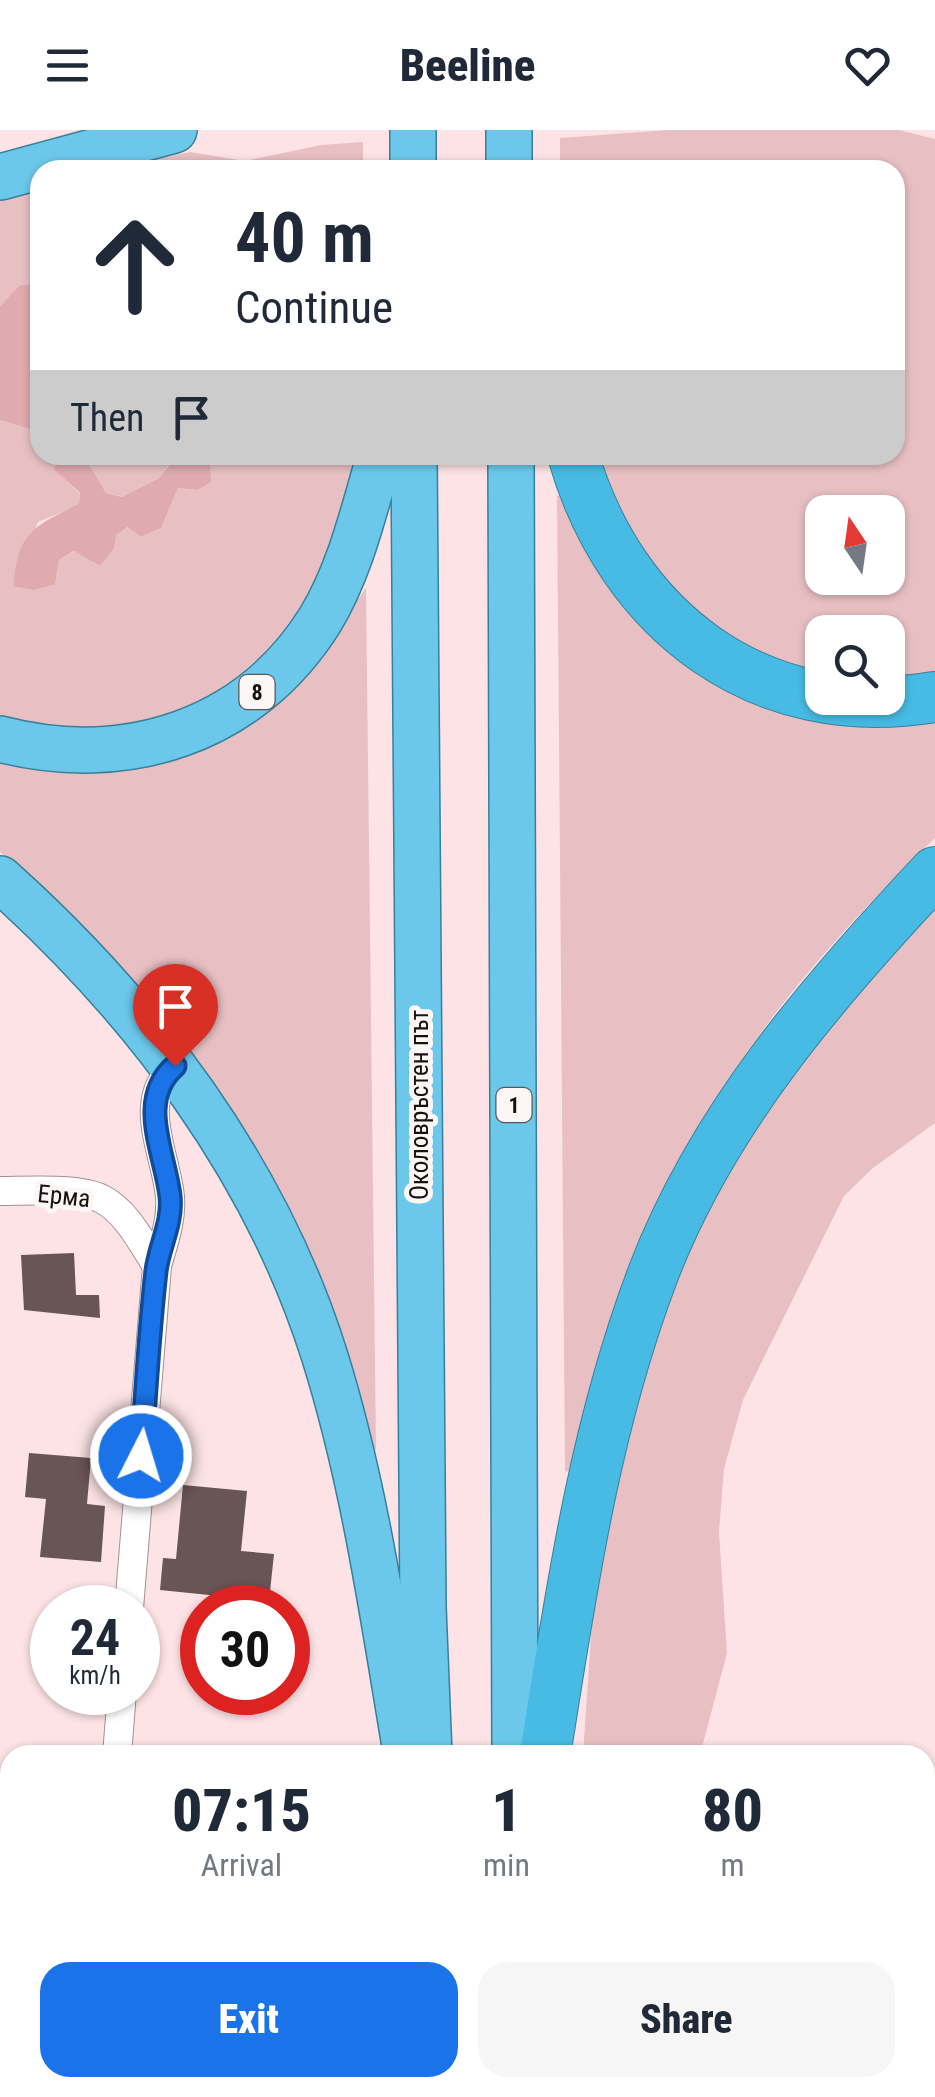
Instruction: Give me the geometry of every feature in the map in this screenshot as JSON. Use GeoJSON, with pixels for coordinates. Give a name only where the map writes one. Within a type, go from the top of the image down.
{"type":"FeatureCollection","features":[{"type":"Feature","properties":{"kind":"highway"},"geometry":{"type":"LineString","coordinates":[[63,160],[174,130]]}},
{"type":"Feature","properties":{"kind":"highway"},"geometry":{"type":"LineString","coordinates":[[413,130],[413,160]]}},
{"type":"Feature","properties":{"kind":"highway"},"geometry":{"type":"LineString","coordinates":[[508,160],[509,130]]}},
{"type":"Feature","properties":{"kind":"highway"},"geometry":{"type":"LineString","coordinates":[[0,177],[30,169]]}},
{"type":"Feature","properties":{"kind":"highway","name":"8"},"geometry":{"type":"LineString","coordinates":[[0,739],[30,746],[104,752],[162,742],[221,717],[262,688],[292,659],[320,619],[356,536],[377,465]]}},
{"type":"Feature","properties":{"kind":"highway","name":"Околовръстен път"},"geometry":{"type":"LineString","coordinates":[[414,465],[423,1607],[429,1745]]}},
{"type":"Feature","properties":{"kind":"highway","name":"1"},"geometry":{"type":"LineString","coordinates":[[511,465],[514,1745]]}},
{"type":"Feature","properties":{"kind":"highway"},"geometry":{"type":"LineString","coordinates":[[577,465],[596,518],[628,574],[667,619],[698,644],[755,678],[833,701],[881,705],[935,697]]}},
{"type":"Feature","properties":{"kind":"highway"},"geometry":{"type":"LineString","coordinates":[[547,1745],[599,1446],[618,1374],[654,1270],[713,1155],[794,1031],[846,966],[935,872]]}},
{"type":"Feature","properties":{"kind":"highway"},"geometry":{"type":"LineString","coordinates":[[0,878],[108,987],[175,1066],[244,1175],[266,1218],[323,1353],[370,1550],[404,1745]]}},
{"type":"Feature","properties":{"kind":"street"},"geometry":{"type":"LineString","coordinates":[[131,1585],[156,1266],[168,1228],[170,1199],[154,1120],[156,1088],[175,1066]]}},
{"type":"Feature","properties":{"kind":"street","name":"Ерма"},"geometry":{"type":"LineString","coordinates":[[0,1191],[101,1198],[130,1223],[156,1266]]}},
{"type":"Feature","properties":{"kind":"street"},"geometry":{"type":"LineString","coordinates":[[118,1745],[120,1715]]}},
{"type":"Feature","properties":{"kind":"shaded area"},"geometry":{"type":"Polygon","coordinates":[[[669,130],[899,130],[935,139],[935,672],[905,676],[905,615],[805,615],[805,668],[742,642],[680,595],[654,566],[632,532],[599,465],[905,465],[905,160],[560,160],[560,138],[669,130]]]}},
{"type":"Feature","properties":{"kind":"shaded area"},"geometry":{"type":"Polygon","coordinates":[[[363,142],[363,160],[250,160],[321,145],[363,142]]]}},
{"type":"Feature","properties":{"kind":"shaded area"},"geometry":{"type":"Polygon","coordinates":[[[190,152],[239,160],[151,160],[190,152]]]}},
{"type":"Feature","properties":{"kind":"shaded area"},"geometry":{"type":"Polygon","coordinates":[[[30,190],[30,284],[20,285],[0,306],[0,200],[30,190]]]}},
{"type":"Feature","properties":{"kind":"shaded area"},"geometry":{"type":"Polygon","coordinates":[[[30,284],[30,429],[0,420],[0,306],[20,285],[30,284]]]}},
{"type":"Feature","properties":{"kind":"shaded area"},"geometry":{"type":"Polygon","coordinates":[[[0,420],[30,429],[30,465],[56,465],[55,469],[80,494],[79,505],[38,522],[14,587],[34,590],[55,585],[59,560],[75,551],[100,566],[116,535],[129,527],[141,537],[161,528],[178,488],[197,490],[209,465],[353,465],[331,548],[310,591],[283,631],[250,666],[213,694],[170,715],[122,728],[60,728],[0,716],[0,420]]]}},
{"type":"Feature","properties":{"kind":"shaded area"},"geometry":{"type":"Polygon","coordinates":[[[55,465],[90,465],[106,493],[122,497],[159,478],[169,465],[210,465],[211,482],[197,490],[178,488],[161,528],[141,537],[128,527],[116,535],[114,548],[100,566],[74,551],[59,560],[55,585],[34,590],[14,587],[19,554],[30,533],[79,504],[80,493],[54,469],[55,465]]]}},
{"type":"Feature","properties":{"kind":"shaded area"},"geometry":{"type":"Polygon","coordinates":[[[90,465],[169,465],[159,478],[123,497],[106,493],[90,465]]]}},
{"type":"Feature","properties":{"kind":"shaded area"},"geometry":{"type":"Polygon","coordinates":[[[562,494],[597,567],[619,600],[657,638],[719,682],[777,709],[835,722],[935,719],[935,838],[813,967],[769,1022],[718,1098],[640,1253],[599,1362],[569,1471],[565,1472],[557,496],[562,494]]]}},
{"type":"Feature","properties":{"kind":"shaded area"},"geometry":{"type":"Polygon","coordinates":[[[366,588],[374,1454],[242,1128],[201,1065],[171,1028],[82,929],[0,852],[0,762],[84,769],[125,767],[203,748],[239,731],[274,707],[305,677],[366,588]]]}},
{"type":"Feature","properties":{"kind":"shaded area"},"geometry":{"type":"Polygon","coordinates":[[[935,906],[935,1123],[873,1168],[844,1196],[743,1400],[724,1469],[719,1532],[727,1653],[703,1745],[584,1745],[594,1591],[646,1353],[712,1197],[813,1039],[935,906]]]}},
{"type":"Feature","properties":{"kind":"building"},"geometry":{"type":"Polygon","coordinates":[[[74,1253],[76,1295],[99,1295],[100,1318],[24,1310],[21,1255],[74,1253]]]}},
{"type":"Feature","properties":{"kind":"building"},"geometry":{"type":"Polygon","coordinates":[[[29,1453],[91,1458],[87,1504],[105,1506],[101,1562],[40,1557],[46,1499],[25,1497],[29,1453]]]}},
{"type":"Feature","properties":{"kind":"building"},"geometry":{"type":"Polygon","coordinates":[[[183,1485],[247,1491],[241,1551],[274,1554],[271,1585],[180,1585],[180,1592],[160,1590],[163,1558],[176,1559],[183,1485]]]}},
{"type":"Feature","properties":{"kind":"route"},"geometry":{"type":"LineString","coordinates":[[141,1456],[156,1266],[168,1228],[170,1199],[154,1120],[156,1088],[175,1066]]}}]}
